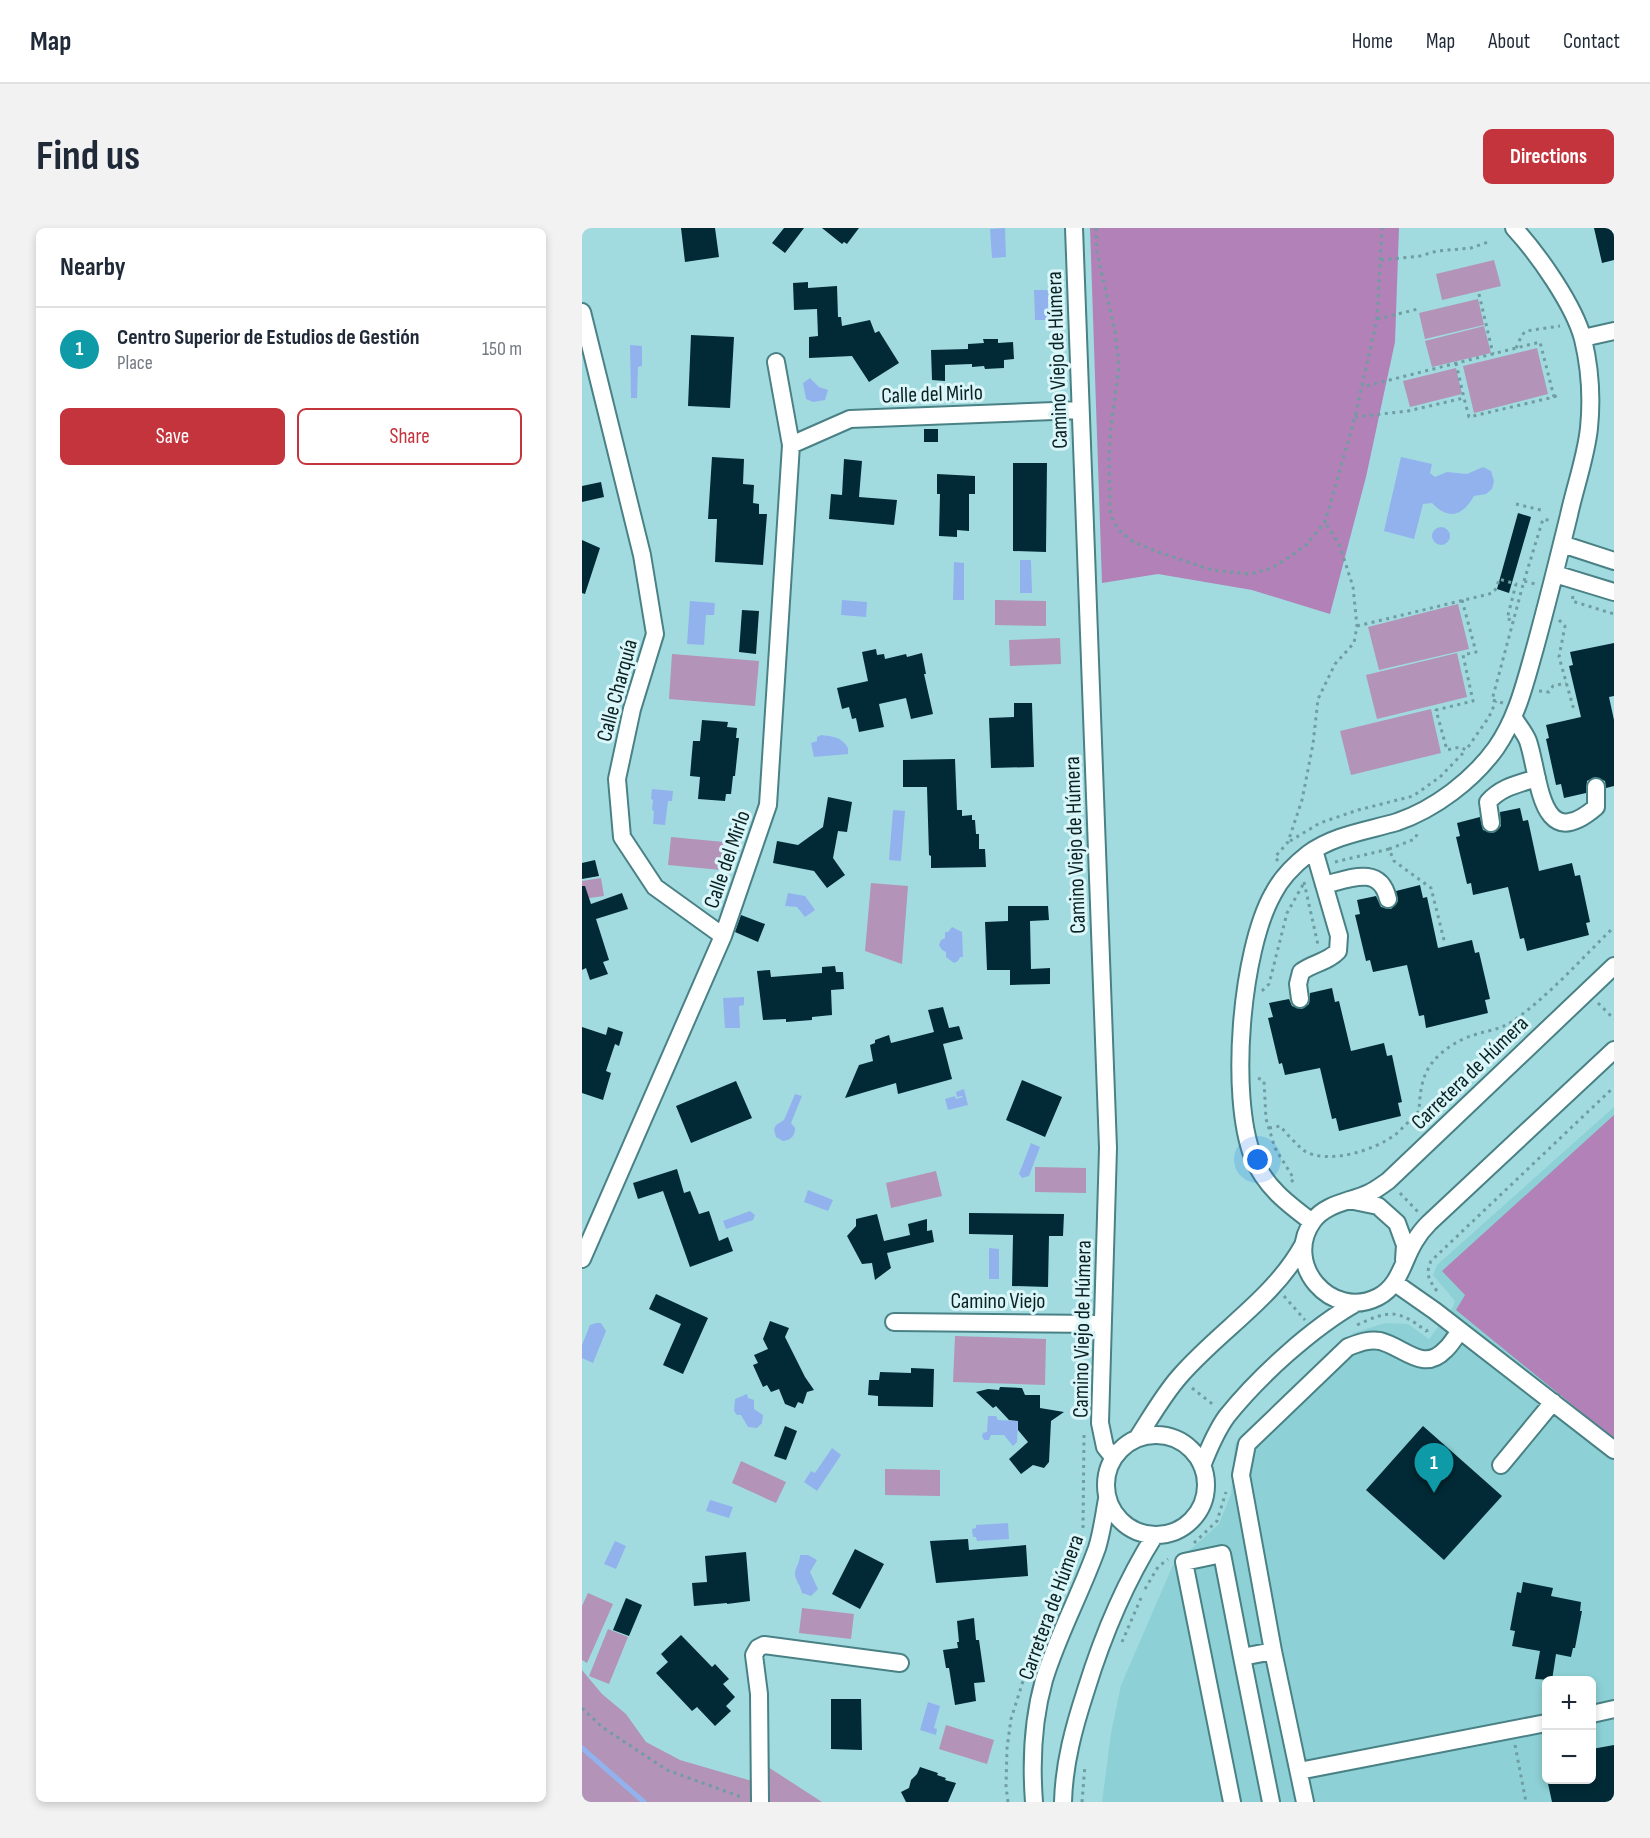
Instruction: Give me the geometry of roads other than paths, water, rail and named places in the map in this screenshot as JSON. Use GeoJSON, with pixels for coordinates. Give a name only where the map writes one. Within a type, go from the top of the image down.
{"type":"FeatureCollection","features":[{"type":"Feature","properties":{"kind":"street","name":"Camino Viejo de Húmera"},"geometry":{"type":"LineString","coordinates":[[1074,228],[1108,1148],[1100,1423],[1106,1447],[1113,1457]]}},
{"type":"Feature","properties":{"kind":"street"},"geometry":{"type":"LineString","coordinates":[[1312,1222],[1268,1184],[1253,1157],[1246,1130],[1241,1086],[1242,1009],[1257,931],[1272,894],[1289,871],[1314,850],[1330,840],[1412,816],[1444,798],[1472,775],[1496,748],[1518,707],[1555,574],[1589,430],[1591,387],[1582,338],[1576,321],[1546,267],[1514,228]]}},
{"type":"Feature","properties":{"kind":"street","name":"Calle Charquía"},"geometry":{"type":"LineString","coordinates":[[582,312],[642,555],[655,634],[632,709],[616,779],[622,837],[655,886],[723,936]]}},
{"type":"Feature","properties":{"kind":"street"},"geometry":{"type":"LineString","coordinates":[[1582,338],[1614,330]]}},
{"type":"Feature","properties":{"kind":"street","name":"Calle del Mirlo"},"geometry":{"type":"LineString","coordinates":[[582,1259],[723,936],[768,805],[791,444],[776,363]]}},
{"type":"Feature","properties":{"kind":"street","name":"Calle del Mirlo"},"geometry":{"type":"LineString","coordinates":[[791,444],[850,419],[1080,410]]}},
{"type":"Feature","properties":{"kind":"street"},"geometry":{"type":"LineString","coordinates":[[1562,544],[1614,561]]}},
{"type":"Feature","properties":{"kind":"street"},"geometry":{"type":"LineString","coordinates":[[1555,574],[1614,592]]}},
{"type":"Feature","properties":{"kind":"street"},"geometry":{"type":"LineString","coordinates":[[1513,717],[1527,739],[1546,811],[1556,820],[1571,821],[1584,817],[1596,807],[1596,787]]}},
{"type":"Feature","properties":{"kind":"street"},"geometry":{"type":"LineString","coordinates":[[1491,823],[1488,802],[1493,795],[1504,788],[1537,778]]}},
{"type":"Feature","properties":{"kind":"street"},"geometry":{"type":"LineString","coordinates":[[1300,999],[1298,984],[1301,972],[1311,965],[1332,958],[1338,951],[1339,936],[1314,850]]}},
{"type":"Feature","properties":{"kind":"street"},"geometry":{"type":"LineString","coordinates":[[1324,885],[1360,876],[1371,876],[1380,881],[1386,890],[1388,899]]}},
{"type":"Feature","properties":{"kind":"street","name":"Carretera de Húmera"},"geometry":{"type":"LineString","coordinates":[[1348,1200],[1370,1192],[1388,1181],[1614,966]]}},
{"type":"Feature","properties":{"kind":"street"},"geometry":{"type":"LineString","coordinates":[[1202,1466],[1213,1439],[1227,1416],[1268,1373],[1334,1316],[1356,1303],[1378,1297],[1395,1283],[1414,1241],[1429,1223],[1614,1050]]}},
{"type":"Feature","properties":{"kind":"street"},"geometry":{"type":"LineString","coordinates":[[1138,1437],[1170,1436],[1189,1447],[1202,1466],[1206,1483],[1202,1503],[1193,1518],[1179,1529],[1155,1535],[1141,1533],[1128,1527],[1114,1513],[1107,1499],[1106,1476],[1113,1457],[1125,1445],[1138,1437],[1179,1377],[1291,1267],[1312,1222],[1324,1209],[1348,1200],[1378,1206],[1397,1223],[1405,1245],[1404,1264]]}},
{"type":"Feature","properties":{"kind":"street"},"geometry":{"type":"LineString","coordinates":[[1303,1245],[1305,1267],[1317,1286],[1335,1299],[1356,1303]]}},
{"type":"Feature","properties":{"kind":"street"},"geometry":{"type":"LineString","coordinates":[[1395,1283],[1614,1450]]}},
{"type":"Feature","properties":{"kind":"street","name":"Camino Viejo"},"geometry":{"type":"LineString","coordinates":[[894,1322],[1102,1324]]}},
{"type":"Feature","properties":{"kind":"street"},"geometry":{"type":"LineString","coordinates":[[1305,1802],[1273,1651],[1241,1475],[1247,1444],[1348,1347],[1365,1341],[1379,1341],[1399,1347],[1415,1359],[1430,1360],[1444,1352],[1460,1331]]}},
{"type":"Feature","properties":{"kind":"street"},"geometry":{"type":"LineString","coordinates":[[1501,1465],[1553,1402]]}},
{"type":"Feature","properties":{"kind":"street","name":"Carretera de Húmera"},"geometry":{"type":"LineString","coordinates":[[1034,1802],[1032,1760],[1044,1681],[1058,1640],[1097,1547],[1107,1499]]}},
{"type":"Feature","properties":{"kind":"street"},"geometry":{"type":"LineString","coordinates":[[1063,1802],[1063,1780],[1074,1729],[1101,1643],[1136,1565],[1155,1535]]}},
{"type":"Feature","properties":{"kind":"street"},"geometry":{"type":"LineString","coordinates":[[1232,1802],[1184,1562],[1222,1554],[1271,1802]]}},
{"type":"Feature","properties":{"kind":"street"},"geometry":{"type":"LineString","coordinates":[[753,1800],[759,1694],[754,1655],[758,1648],[764,1645],[900,1663]]}},
{"type":"Feature","properties":{"kind":"street"},"geometry":{"type":"LineString","coordinates":[[1242,1657],[1273,1651]]}},
{"type":"Feature","properties":{"kind":"street"},"geometry":{"type":"LineString","coordinates":[[1596,1713],[1614,1709]]}},
{"type":"Feature","properties":{"kind":"street"},"geometry":{"type":"LineString","coordinates":[[1299,1771],[1542,1724]]}},
{"type":"Feature","properties":{"kind":"waterway"},"geometry":{"type":"LineString","coordinates":[[582,1748],[644,1802]]}},
{"type":"Feature","properties":{"kind":"place","name":"Centro Superior de Estudios de Gestión"},"geometry":{"type":"Point","coordinates":[1434,1493]}}]}
